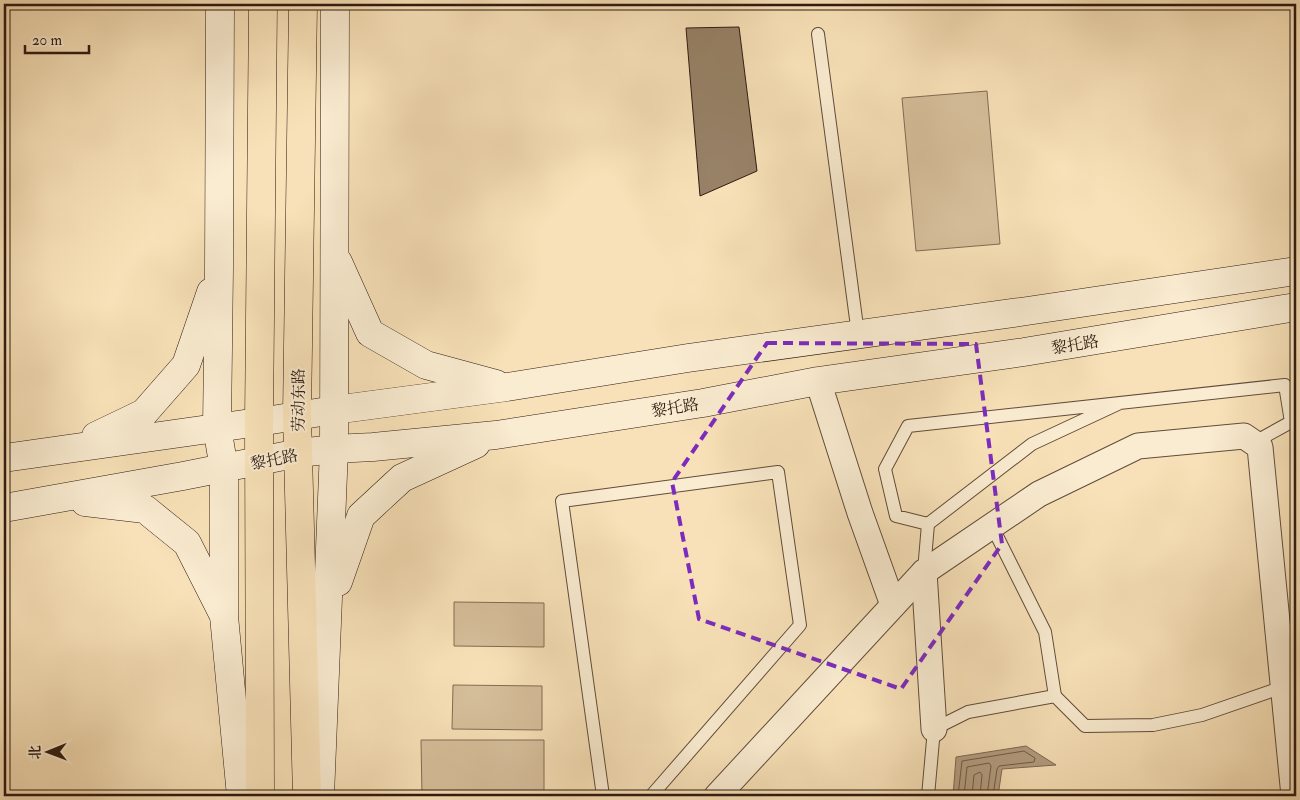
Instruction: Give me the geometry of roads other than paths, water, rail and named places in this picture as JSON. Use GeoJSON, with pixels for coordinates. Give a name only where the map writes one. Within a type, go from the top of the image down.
{"type":"FeatureCollection","features":[{"type":"Feature","properties":{"kind":"main road"},"geometry":{"type":"LineString","coordinates":[[220,4],[219,269],[216,427],[224,469],[224,616],[242,796]]}},
{"type":"Feature","properties":{"kind":"main road"},"geometry":{"type":"LineString","coordinates":[[260,796],[259,422],[263,4]]}},
{"type":"Feature","properties":{"kind":"main road","name":"劳动东路"},"geometry":{"type":"LineString","coordinates":[[303,4],[297,415],[307,796]]}},
{"type":"Feature","properties":{"kind":"main road"},"geometry":{"type":"LineString","coordinates":[[320,796],[334,448],[335,4]]}},
{"type":"Feature","properties":{"kind":"main road"},"geometry":{"type":"LineString","coordinates":[[335,253],[370,332],[426,365],[507,387]]}},
{"type":"Feature","properties":{"kind":"main road"},"geometry":{"type":"LineString","coordinates":[[74,447],[144,413],[186,365],[219,269]]}},
{"type":"Feature","properties":{"kind":"main road"},"geometry":{"type":"LineString","coordinates":[[4,458],[297,415],[507,387],[688,358],[1296,271]]}},
{"type":"Feature","properties":{"kind":"main road","name":"黎托路"},"geometry":{"type":"LineString","coordinates":[[4,508],[224,469],[299,453],[334,448],[373,447],[496,434],[703,403],[818,381],[1024,352],[1296,307]]}},
{"type":"Feature","properties":{"kind":"main road"},"geometry":{"type":"LineString","coordinates":[[329,609],[361,516],[402,478],[496,434]]}},
{"type":"Feature","properties":{"kind":"main road"},"geometry":{"type":"LineString","coordinates":[[53,499],[146,509],[186,544],[224,616]]}},
{"type":"Feature","properties":{"kind":"street"},"geometry":{"type":"LineString","coordinates":[[818,381],[860,513],[893,605]]}},
{"type":"Feature","properties":{"kind":"street"},"geometry":{"type":"LineString","coordinates":[[717,796],[924,572],[1039,494],[1138,446],[1244,436],[1260,447],[1294,783]]}},
{"type":"Feature","properties":{"kind":"street"},"geometry":{"type":"LineString","coordinates":[[924,572],[934,728]]}},
{"type":"Feature","properties":{"kind":"lane"},"geometry":{"type":"LineString","coordinates":[[818,34],[858,334]]}},
{"type":"Feature","properties":{"kind":"lane"},"geometry":{"type":"LineString","coordinates":[[928,524],[896,516],[885,469],[908,426],[1285,386],[1294,422],[1253,442]]}},
{"type":"Feature","properties":{"kind":"lane"},"geometry":{"type":"LineString","coordinates":[[924,572],[928,524],[1032,444],[1120,403]]}},
{"type":"Feature","properties":{"kind":"lane"},"geometry":{"type":"LineString","coordinates":[[603,796],[562,501],[778,472],[800,625],[651,796]]}},
{"type":"Feature","properties":{"kind":"lane"},"geometry":{"type":"LineString","coordinates":[[992,526],[1045,632],[1055,696],[1085,726],[1153,725],[1202,715],[1283,687]]}},
{"type":"Feature","properties":{"kind":"lane"},"geometry":{"type":"LineString","coordinates":[[928,796],[934,728],[968,712],[1055,696]]}},
{"type":"Feature","properties":{"kind":"water"},"geometry":{"type":"Polygon","coordinates":[[[1026,746],[1056,765],[1002,769],[998,796],[953,796],[956,757],[1026,746]]]}}]}
